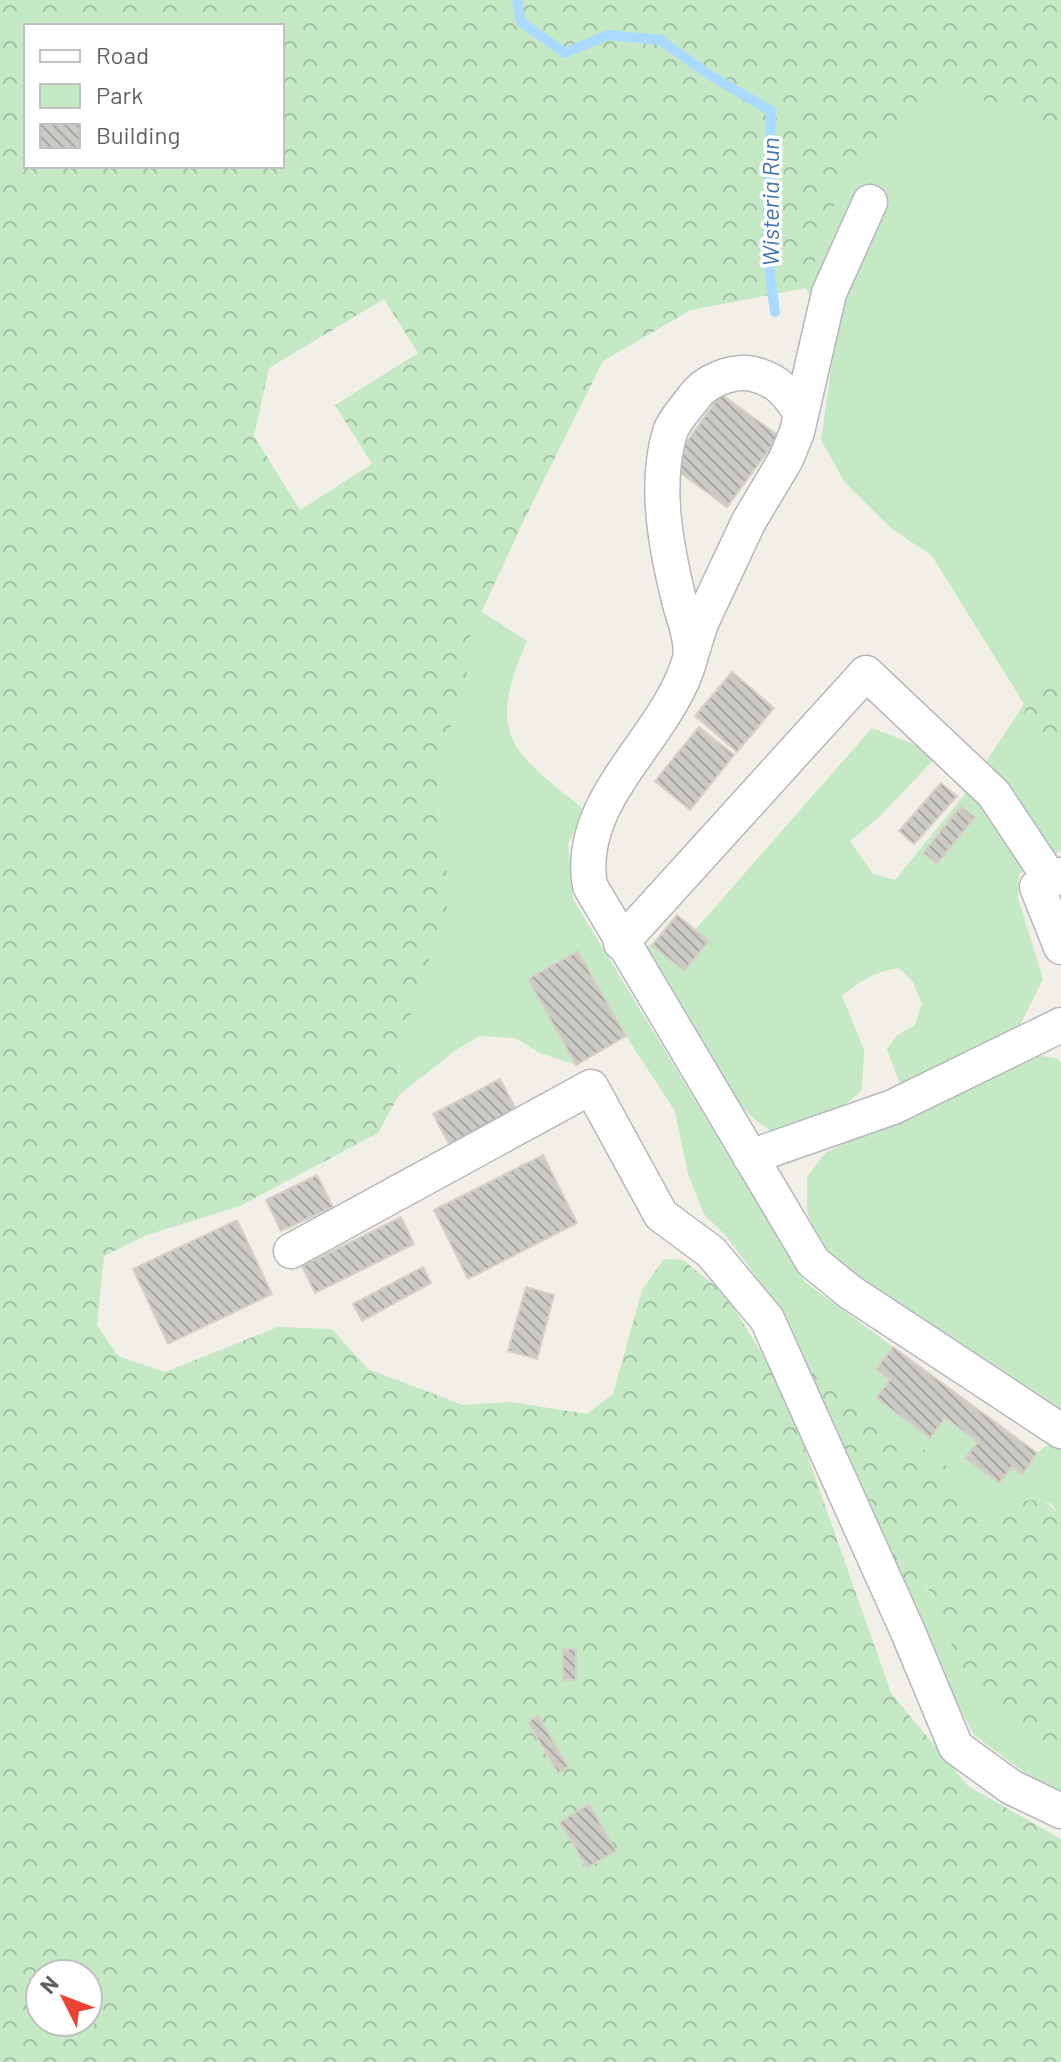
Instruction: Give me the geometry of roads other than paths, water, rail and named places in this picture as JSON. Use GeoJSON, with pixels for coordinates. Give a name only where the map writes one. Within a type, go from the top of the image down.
{"type":"FeatureCollection","features":[{"type":"Feature","properties":{"kind":"lane"},"geometry":{"type":"LineString","coordinates":[[870,202],[829,293],[801,415],[786,459],[749,521],[701,623],[680,682],[598,819],[589,845],[586,867],[590,886],[621,943],[813,1262],[850,1292],[1061,1431]]}},
{"type":"Feature","properties":{"kind":"lane"},"geometry":{"type":"LineString","coordinates":[[691,655],[660,484],[670,429],[700,389],[723,376],[751,374],[788,391],[801,415]]}},
{"type":"Feature","properties":{"kind":"lane"},"geometry":{"type":"LineString","coordinates":[[621,943],[866,673],[994,794],[1056,877],[1037,887],[1061,947]]}},
{"type":"Feature","properties":{"kind":"lane"},"geometry":{"type":"LineString","coordinates":[[750,1157],[893,1107],[1061,1025]]}},
{"type":"Feature","properties":{"kind":"lane"},"geometry":{"type":"LineString","coordinates":[[291,1251],[591,1087],[661,1215],[711,1252],[767,1319],[956,1747],[1011,1787],[1061,1811]]}},
{"type":"Feature","properties":{"kind":"waterway","name":"Wisteria Run"},"geometry":{"type":"LineString","coordinates":[[517,0],[521,22],[565,53],[608,35],[660,40],[708,74],[771,111],[767,250],[775,312]]}}]}
